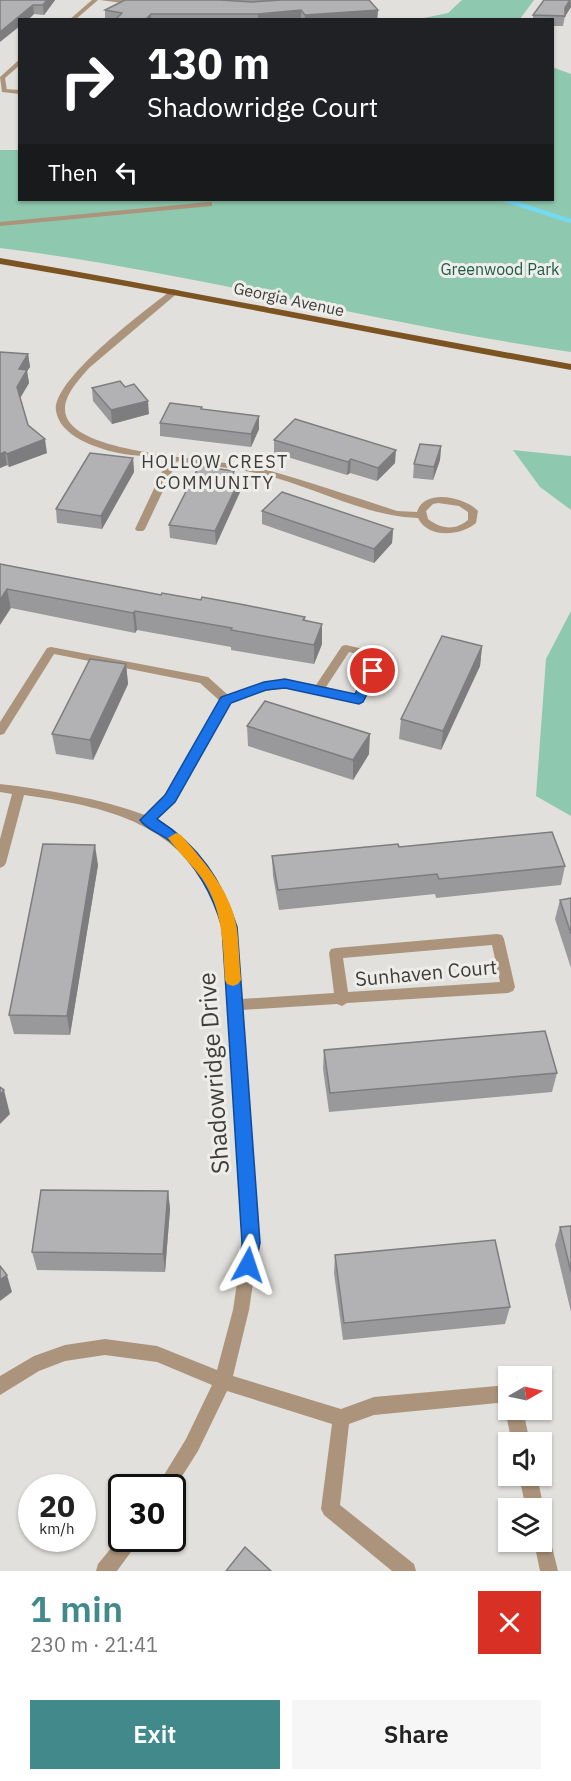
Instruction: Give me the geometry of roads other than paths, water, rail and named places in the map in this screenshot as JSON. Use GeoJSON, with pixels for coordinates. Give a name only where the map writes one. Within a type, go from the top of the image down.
{"type":"FeatureCollection","features":[{"type":"Feature","properties":{"kind":"main road","name":"Georgia Avenue"},"geometry":{"type":"LineString","coordinates":[[0,261],[176,291],[407,338],[571,367]]}},
{"type":"Feature","properties":{"kind":"street"},"geometry":{"type":"LineString","coordinates":[[73,18],[95,0]]}},
{"type":"Feature","properties":{"kind":"street"},"geometry":{"type":"LineString","coordinates":[[103,0],[146,4]]}},
{"type":"Feature","properties":{"kind":"street"},"geometry":{"type":"LineString","coordinates":[[18,63],[2,78],[4,91],[18,92]]}},
{"type":"Feature","properties":{"kind":"street"},"geometry":{"type":"LineString","coordinates":[[163,201],[165,208]]}},
{"type":"Feature","properties":{"kind":"street"},"geometry":{"type":"LineString","coordinates":[[0,224],[209,204]]}},
{"type":"Feature","properties":{"kind":"street"},"geometry":{"type":"LineString","coordinates":[[176,291],[80,371],[63,392],[60,404],[61,416],[66,425],[90,443],[126,453],[263,472],[396,514],[420,515],[428,525],[445,530],[462,529],[473,521],[474,516],[473,511],[462,503],[446,500],[430,502],[421,510],[420,515]]}},
{"type":"Feature","properties":{"kind":"street"},"geometry":{"type":"LineString","coordinates":[[140,529],[173,459]]}},
{"type":"Feature","properties":{"kind":"street"},"geometry":{"type":"LineString","coordinates":[[147,820],[175,791],[226,700],[264,686],[285,684],[318,691],[359,699],[381,656],[346,648],[318,691]]}},
{"type":"Feature","properties":{"kind":"street"},"geometry":{"type":"LineString","coordinates":[[0,731],[51,650],[204,680],[226,700]]}},
{"type":"Feature","properties":{"kind":"street","name":"Shadowridge Drive"},"geometry":{"type":"LineString","coordinates":[[0,788],[103,803],[147,820],[175,837],[206,873],[221,899],[229,927],[251,1243],[241,1310],[223,1381],[192,1445],[174,1474]]}},
{"type":"Feature","properties":{"kind":"street"},"geometry":{"type":"LineString","coordinates":[[0,863],[20,790]]}},
{"type":"Feature","properties":{"kind":"street","name":"Sunhaven Court"},"geometry":{"type":"LineString","coordinates":[[235,1005],[342,1000],[508,987],[497,939],[336,953],[342,1000]]}},
{"type":"Feature","properties":{"kind":"street"},"geometry":{"type":"LineString","coordinates":[[0,1386],[34,1364],[65,1353],[105,1347],[157,1354],[223,1381],[340,1418],[374,1406],[498,1394]]}},
{"type":"Feature","properties":{"kind":"street"},"geometry":{"type":"LineString","coordinates":[[340,1418],[330,1509],[407,1571]]}},
{"type":"Feature","properties":{"kind":"street"},"geometry":{"type":"LineString","coordinates":[[105,1571],[120,1552]]}},
{"type":"Feature","properties":{"kind":"street"},"geometry":{"type":"LineString","coordinates":[[545,1552],[549,1571]]}},
{"type":"Feature","properties":{"kind":"waterway"},"geometry":{"type":"LineString","coordinates":[[508,201],[571,221]]}},
{"type":"Feature","properties":{"kind":"district","name":"HOLLOW CREST COMMUNITY"},"geometry":{"type":"Point","coordinates":[215,472]}},
{"type":"Feature","properties":{"kind":"park label","name":"Greenwood Park"},"geometry":{"type":"Point","coordinates":[500,269]}}]}
